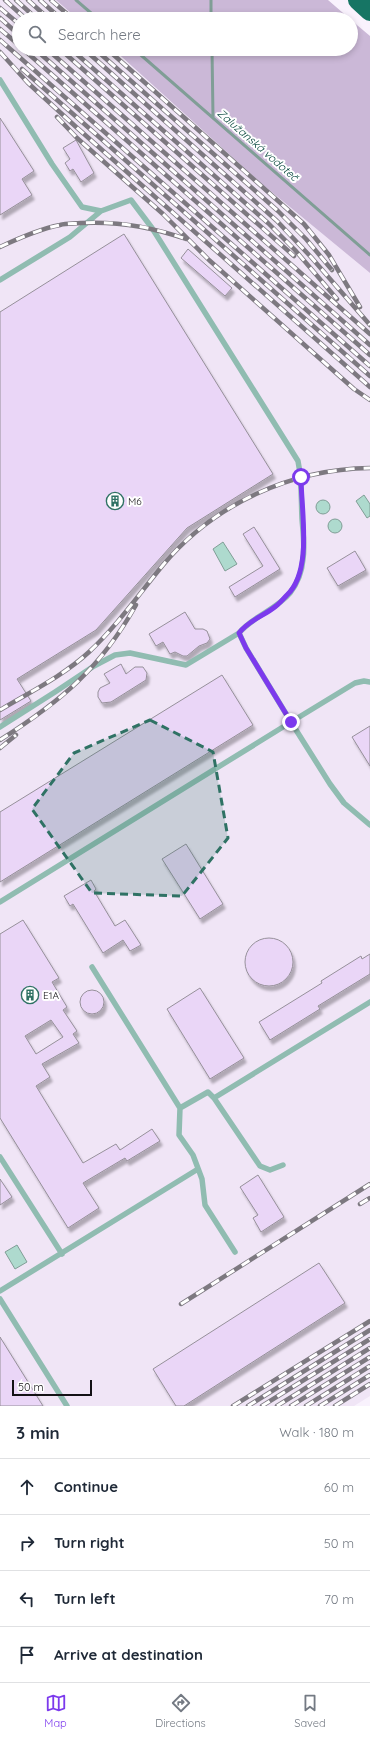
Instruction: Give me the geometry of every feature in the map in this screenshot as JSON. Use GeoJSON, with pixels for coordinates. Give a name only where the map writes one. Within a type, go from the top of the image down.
{"type":"FeatureCollection","features":[{"type":"Feature","properties":{"kind":"highway"},"geometry":{"type":"LineString","coordinates":[[358,0],[370,11]]}},
{"type":"Feature","properties":{"kind":"lane"},"geometry":{"type":"LineString","coordinates":[[0,80],[52,164],[82,208],[101,211]]}},
{"type":"Feature","properties":{"kind":"lane"},"geometry":{"type":"LineString","coordinates":[[0,280],[70,237],[101,211],[131,200],[152,228],[298,461],[301,477],[304,548],[303,560],[298,579],[290,593],[276,606],[246,625],[239,633],[186,665],[130,653],[115,655],[94,666],[0,727]]}},
{"type":"Feature","properties":{"kind":"lane"},"geometry":{"type":"LineString","coordinates":[[239,633],[246,648],[330,784],[344,802],[370,824]]}},
{"type":"Feature","properties":{"kind":"lane"},"geometry":{"type":"LineString","coordinates":[[0,902],[355,683],[364,681],[370,682]]}},
{"type":"Feature","properties":{"kind":"lane"},"geometry":{"type":"LineString","coordinates":[[92,967],[180,1108],[179,1135],[192,1155],[202,1179],[205,1205],[235,1252]]}},
{"type":"Feature","properties":{"kind":"lane"},"geometry":{"type":"LineString","coordinates":[[214,1098],[370,1002]]}},
{"type":"Feature","properties":{"kind":"lane"},"geometry":{"type":"LineString","coordinates":[[180,1108],[208,1092],[214,1098],[260,1166],[270,1170],[283,1165]]}},
{"type":"Feature","properties":{"kind":"lane"},"geometry":{"type":"LineString","coordinates":[[0,1157],[62,1254]]}},
{"type":"Feature","properties":{"kind":"lane"},"geometry":{"type":"LineString","coordinates":[[0,1291],[198,1169]]}},
{"type":"Feature","properties":{"kind":"lane"},"geometry":{"type":"LineString","coordinates":[[0,1299],[67,1406]]}},
{"type":"Feature","properties":{"kind":"highlighted area"},"geometry":{"type":"Polygon","coordinates":[[[150,720],[213,752],[228,838],[182,896],[92,893],[32,809],[74,753],[150,720]]]}},
{"type":"Feature","properties":{"kind":"shaded area"},"geometry":{"type":"Polygon","coordinates":[[[0,0],[58,0],[71,12],[12,12],[12,56],[120,56],[262,184],[370,273],[370,1396],[354,1406],[0,1406],[0,0]]]}},
{"type":"Feature","properties":{"kind":"shaded area"},"geometry":{"type":"Polygon","coordinates":[[[56,0],[328,0],[342,12],[70,12],[56,0]]]}},
{"type":"Feature","properties":{"kind":"shaded area"},"geometry":{"type":"Polygon","coordinates":[[[358,26],[370,36],[370,273],[262,184],[121,56],[358,56],[358,26]]]}},
{"type":"Feature","properties":{"kind":"shaded area"},"geometry":{"type":"Polygon","coordinates":[[[364,495],[370,504],[370,516],[367,518],[356,501],[364,495]]]}},
{"type":"Feature","properties":{"kind":"shaded area"},"geometry":{"type":"Polygon","coordinates":[[[323,500],[328,502],[330,507],[328,512],[323,514],[318,512],[316,507],[318,502],[323,500]]]}},
{"type":"Feature","properties":{"kind":"shaded area"},"geometry":{"type":"Polygon","coordinates":[[[335,519],[340,521],[342,526],[340,531],[335,533],[330,531],[328,526],[330,521],[335,519]]]}},
{"type":"Feature","properties":{"kind":"shaded area"},"geometry":{"type":"Polygon","coordinates":[[[223,542],[237,564],[225,571],[213,549],[223,542]]]}},
{"type":"Feature","properties":{"kind":"shaded area"},"geometry":{"type":"Polygon","coordinates":[[[17,1245],[27,1262],[15,1269],[5,1252],[17,1245]]]}},
{"type":"Feature","properties":{"kind":"building"},"geometry":{"type":"Polygon","coordinates":[[[0,118],[34,171],[22,179],[32,195],[0,215],[0,118]]]}},
{"type":"Feature","properties":{"kind":"building"},"geometry":{"type":"Polygon","coordinates":[[[76,140],[94,173],[81,182],[73,169],[70,171],[65,163],[70,159],[63,148],[76,140]]]}},
{"type":"Feature","properties":{"kind":"building","name":"M6"},"geometry":{"type":"Polygon","coordinates":[[[124,234],[273,474],[187,528],[96,630],[17,679],[31,701],[0,720],[0,312],[124,234]]]}},
{"type":"Feature","properties":{"kind":"building"},"geometry":{"type":"Polygon","coordinates":[[[188,249],[232,288],[225,296],[181,258],[188,249]]]}},
{"type":"Feature","properties":{"kind":"building"},"geometry":{"type":"Polygon","coordinates":[[[254,527],[280,569],[235,597],[229,587],[263,566],[243,534],[254,527]]]}},
{"type":"Feature","properties":{"kind":"building"},"geometry":{"type":"Polygon","coordinates":[[[355,551],[366,570],[338,586],[327,568],[355,551]]]}},
{"type":"Feature","properties":{"kind":"building"},"geometry":{"type":"Polygon","coordinates":[[[185,612],[195,629],[203,629],[207,631],[210,639],[207,643],[199,646],[187,656],[183,656],[175,652],[170,654],[163,642],[156,646],[149,634],[185,612]]]}},
{"type":"Feature","properties":{"kind":"building"},"geometry":{"type":"Polygon","coordinates":[[[121,664],[126,674],[135,667],[143,667],[147,673],[146,680],[111,702],[102,703],[98,697],[98,692],[100,688],[110,683],[104,674],[121,664]]]}},
{"type":"Feature","properties":{"kind":"building"},"geometry":{"type":"Polygon","coordinates":[[[222,675],[253,725],[0,882],[0,812],[222,675]]]}},
{"type":"Feature","properties":{"kind":"building"},"geometry":{"type":"Polygon","coordinates":[[[370,726],[370,766],[352,737],[370,726]]]}},
{"type":"Feature","properties":{"kind":"building"},"geometry":{"type":"Polygon","coordinates":[[[186,844],[223,904],[200,919],[162,859],[186,844]]]}},
{"type":"Feature","properties":{"kind":"building"},"geometry":{"type":"Polygon","coordinates":[[[91,880],[96,889],[94,891],[115,926],[125,920],[141,945],[130,951],[123,940],[103,953],[73,904],[70,906],[64,896],[91,880]]]}},
{"type":"Feature","properties":{"kind":"building"},"geometry":{"type":"Polygon","coordinates":[[[23,920],[59,978],[52,982],[67,1007],[63,1010],[77,1031],[73,1034],[79,1043],[42,1064],[50,1077],[36,1086],[83,1163],[116,1144],[120,1150],[152,1129],[160,1141],[127,1161],[125,1158],[83,1183],[99,1208],[68,1228],[0,1118],[0,934],[23,920]],[[51,1020],[25,1036],[36,1054],[63,1037],[51,1020]]]}},
{"type":"Feature","properties":{"kind":"building"},"geometry":{"type":"Polygon","coordinates":[[[269,938],[278,940],[286,945],[291,953],[293,962],[291,971],[286,979],[278,984],[269,986],[260,984],[252,979],[247,971],[245,962],[247,953],[252,945],[260,940],[269,938]]]}},
{"type":"Feature","properties":{"kind":"building"},"geometry":{"type":"Polygon","coordinates":[[[370,954],[370,974],[318,1006],[320,1009],[270,1040],[259,1022],[322,983],[321,981],[361,956],[362,959],[370,954]]]}},
{"type":"Feature","properties":{"kind":"building"},"geometry":{"type":"Polygon","coordinates":[[[200,988],[244,1058],[210,1079],[167,1009],[200,988]]]}},
{"type":"Feature","properties":{"kind":"building"},"geometry":{"type":"Polygon","coordinates":[[[92,990],[97,991],[103,997],[103,1007],[97,1013],[92,1014],[87,1013],[81,1007],[80,1002],[81,997],[87,991],[92,990]]]}},
{"type":"Feature","properties":{"kind":"building"},"geometry":{"type":"Polygon","coordinates":[[[258,1175],[284,1217],[261,1232],[253,1218],[258,1215],[240,1187],[258,1175]]]}},
{"type":"Feature","properties":{"kind":"building"},"geometry":{"type":"Polygon","coordinates":[[[0,1179],[12,1197],[0,1205],[0,1179]]]}},
{"type":"Feature","properties":{"kind":"building"},"geometry":{"type":"Polygon","coordinates":[[[319,1263],[345,1303],[184,1406],[176,1406],[153,1369],[319,1263]]]}},
{"type":"Feature","properties":{"kind":"building"},"geometry":{"type":"Polygon","coordinates":[[[0,1337],[43,1406],[0,1406],[0,1337]]]}},
{"type":"Feature","properties":{"kind":"waterway","name":"Zalužanská vodoteč"},"geometry":{"type":"LineString","coordinates":[[76,0],[90,12]]}},
{"type":"Feature","properties":{"kind":"waterway"},"geometry":{"type":"LineString","coordinates":[[211,0],[211,12]]}},
{"type":"Feature","properties":{"kind":"waterway","name":"Zalužanská vodoteč"},"geometry":{"type":"LineString","coordinates":[[142,56],[370,255]]}},
{"type":"Feature","properties":{"kind":"waterway"},"geometry":{"type":"LineString","coordinates":[[212,56],[213,117]]}},
{"type":"Feature","properties":{"kind":"railway"},"geometry":{"type":"LineString","coordinates":[[5,0],[18,12]]}},
{"type":"Feature","properties":{"kind":"railway"},"geometry":{"type":"LineString","coordinates":[[16,0],[29,12]]}},
{"type":"Feature","properties":{"kind":"railway"},"geometry":{"type":"LineString","coordinates":[[28,0],[41,12]]}},
{"type":"Feature","properties":{"kind":"railway"},"geometry":{"type":"LineString","coordinates":[[40,0],[53,12]]}},
{"type":"Feature","properties":{"kind":"railway"},"geometry":{"type":"LineString","coordinates":[[51,0],[65,12]]}},
{"type":"Feature","properties":{"kind":"railway"},"geometry":{"type":"LineString","coordinates":[[0,8],[12,18]]}},
{"type":"Feature","properties":{"kind":"railway"},"geometry":{"type":"LineString","coordinates":[[0,18],[12,29]]}},
{"type":"Feature","properties":{"kind":"railway"},"geometry":{"type":"LineString","coordinates":[[0,29],[12,39]]}},
{"type":"Feature","properties":{"kind":"railway"},"geometry":{"type":"LineString","coordinates":[[0,40],[12,51]]}},
{"type":"Feature","properties":{"kind":"railway"},"geometry":{"type":"LineString","coordinates":[[0,52],[28,83],[75,126],[370,387]]}},
{"type":"Feature","properties":{"kind":"railway"},"geometry":{"type":"LineString","coordinates":[[18,56],[370,366]]}},
{"type":"Feature","properties":{"kind":"railway"},"geometry":{"type":"LineString","coordinates":[[31,56],[370,355]]}},
{"type":"Feature","properties":{"kind":"railway"},"geometry":{"type":"LineString","coordinates":[[43,56],[370,345]]}},
{"type":"Feature","properties":{"kind":"railway"},"geometry":{"type":"LineString","coordinates":[[55,56],[370,334]]}},
{"type":"Feature","properties":{"kind":"railway"},"geometry":{"type":"LineString","coordinates":[[68,56],[294,256]]}},
{"type":"Feature","properties":{"kind":"railway"},"geometry":{"type":"LineString","coordinates":[[79,56],[268,223],[295,250],[337,299]]}},
{"type":"Feature","properties":{"kind":"railway"},"geometry":{"type":"LineString","coordinates":[[92,56],[277,221],[311,257],[370,325]]}},
{"type":"Feature","properties":{"kind":"railway"},"geometry":{"type":"LineString","coordinates":[[103,56],[278,211],[306,239],[332,270]]}},
{"type":"Feature","properties":{"kind":"railway"},"geometry":{"type":"LineString","coordinates":[[115,56],[304,224],[329,255],[360,307]]}},
{"type":"Feature","properties":{"kind":"railway"},"geometry":{"type":"LineString","coordinates":[[22,69],[370,376]]}},
{"type":"Feature","properties":{"kind":"railway"},"geometry":{"type":"LineString","coordinates":[[57,117],[77,138],[163,214],[209,260],[354,389],[370,400]]}},
{"type":"Feature","properties":{"kind":"railway"},"geometry":{"type":"LineString","coordinates":[[0,247],[45,229],[63,224],[81,223],[122,224],[148,228],[186,239]]}},
{"type":"Feature","properties":{"kind":"railway"},"geometry":{"type":"LineString","coordinates":[[0,710],[79,661],[109,632],[163,565],[183,543],[206,524],[230,508],[256,494],[283,483],[312,475],[341,470],[370,468]]}},
{"type":"Feature","properties":{"kind":"railway"},"geometry":{"type":"LineString","coordinates":[[0,740],[42,711],[77,682],[108,648],[136,605]]}},
{"type":"Feature","properties":{"kind":"railway"},"geometry":{"type":"LineString","coordinates":[[0,748],[16,735]]}},
{"type":"Feature","properties":{"kind":"railway"},"geometry":{"type":"LineString","coordinates":[[181,1304],[370,1184]]}},
{"type":"Feature","properties":{"kind":"railway"},"geometry":{"type":"LineString","coordinates":[[360,1204],[370,1198]]}},
{"type":"Feature","properties":{"kind":"railway"},"geometry":{"type":"LineString","coordinates":[[233,1406],[370,1321]]}},
{"type":"Feature","properties":{"kind":"railway"},"geometry":{"type":"LineString","coordinates":[[248,1406],[370,1330]]}},
{"type":"Feature","properties":{"kind":"railway"},"geometry":{"type":"LineString","coordinates":[[262,1406],[370,1339]]}},
{"type":"Feature","properties":{"kind":"railway"},"geometry":{"type":"LineString","coordinates":[[277,1406],[370,1348]]}},
{"type":"Feature","properties":{"kind":"railway"},"geometry":{"type":"LineString","coordinates":[[291,1406],[370,1357]]}},
{"type":"Feature","properties":{"kind":"railway"},"geometry":{"type":"LineString","coordinates":[[306,1406],[370,1366]]}},
{"type":"Feature","properties":{"kind":"railway"},"geometry":{"type":"LineString","coordinates":[[320,1406],[370,1375]]}},
{"type":"Feature","properties":{"kind":"railway"},"geometry":{"type":"LineString","coordinates":[[335,1406],[370,1384]]}},
{"type":"Feature","properties":{"kind":"place","name":"M6"},"geometry":{"type":"Point","coordinates":[115,501]}},
{"type":"Feature","properties":{"kind":"place","name":"E1A"},"geometry":{"type":"Point","coordinates":[30,995]}},
{"type":"Feature","properties":{"kind":"route"},"geometry":{"type":"LineString","coordinates":[[291,722],[246,648],[239,633],[246,625],[276,606],[290,593],[298,579],[303,560],[304,548],[301,477]]}}]}
